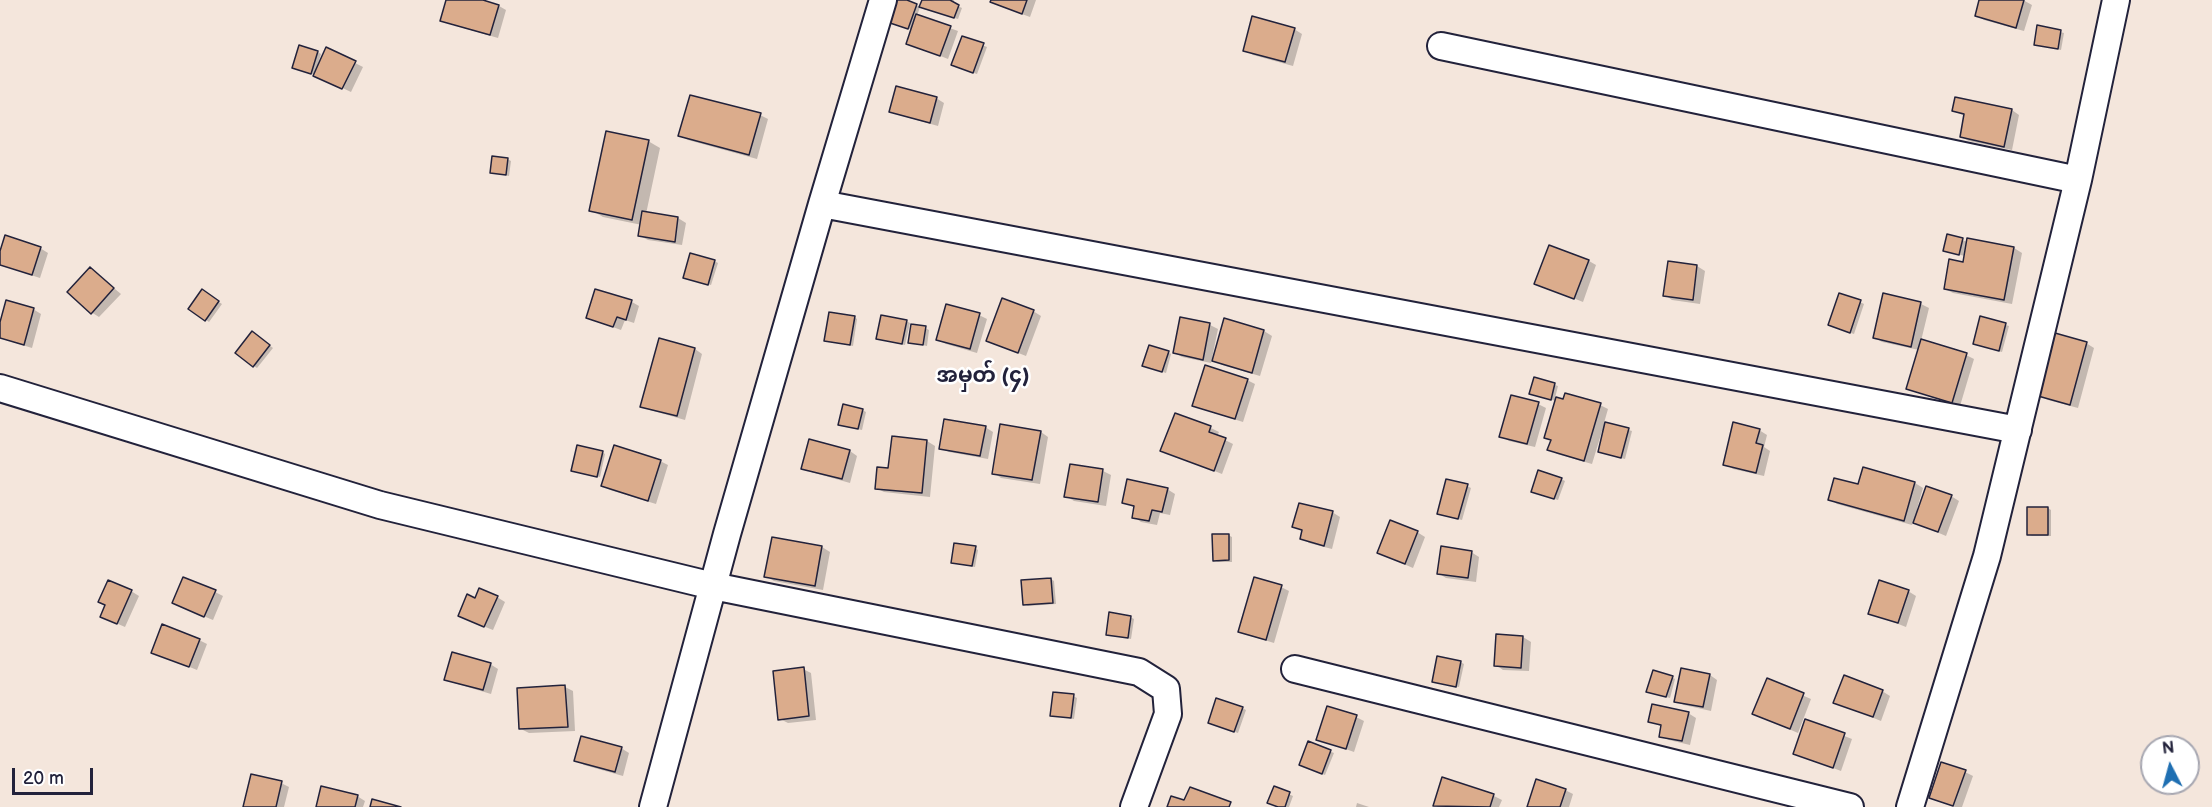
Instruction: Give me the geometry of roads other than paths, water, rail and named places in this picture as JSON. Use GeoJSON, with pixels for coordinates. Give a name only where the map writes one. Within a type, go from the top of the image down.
{"type":"FeatureCollection","features":[{"type":"Feature","properties":{"kind":"street"},"geometry":{"type":"LineString","coordinates":[[653,807],[713,586],[883,0]]}},
{"type":"Feature","properties":{"kind":"street"},"geometry":{"type":"LineString","coordinates":[[1910,807],[1987,556],[2078,180],[2116,0]]}},
{"type":"Feature","properties":{"kind":"street"},"geometry":{"type":"LineString","coordinates":[[1441,46],[2078,180]]}},
{"type":"Feature","properties":{"kind":"street"},"geometry":{"type":"LineString","coordinates":[[822,204],[2018,430]]}},
{"type":"Feature","properties":{"kind":"street"},"geometry":{"type":"LineString","coordinates":[[0,387],[380,505],[713,586],[1139,672],[1166,689],[1168,714],[1134,807]]}},
{"type":"Feature","properties":{"kind":"street"},"geometry":{"type":"LineString","coordinates":[[1295,669],[1850,807]]}},
{"type":"Feature","properties":{"kind":"district","name":"အမှတ် (၄)"},"geometry":{"type":"Point","coordinates":[983,377]}}]}
